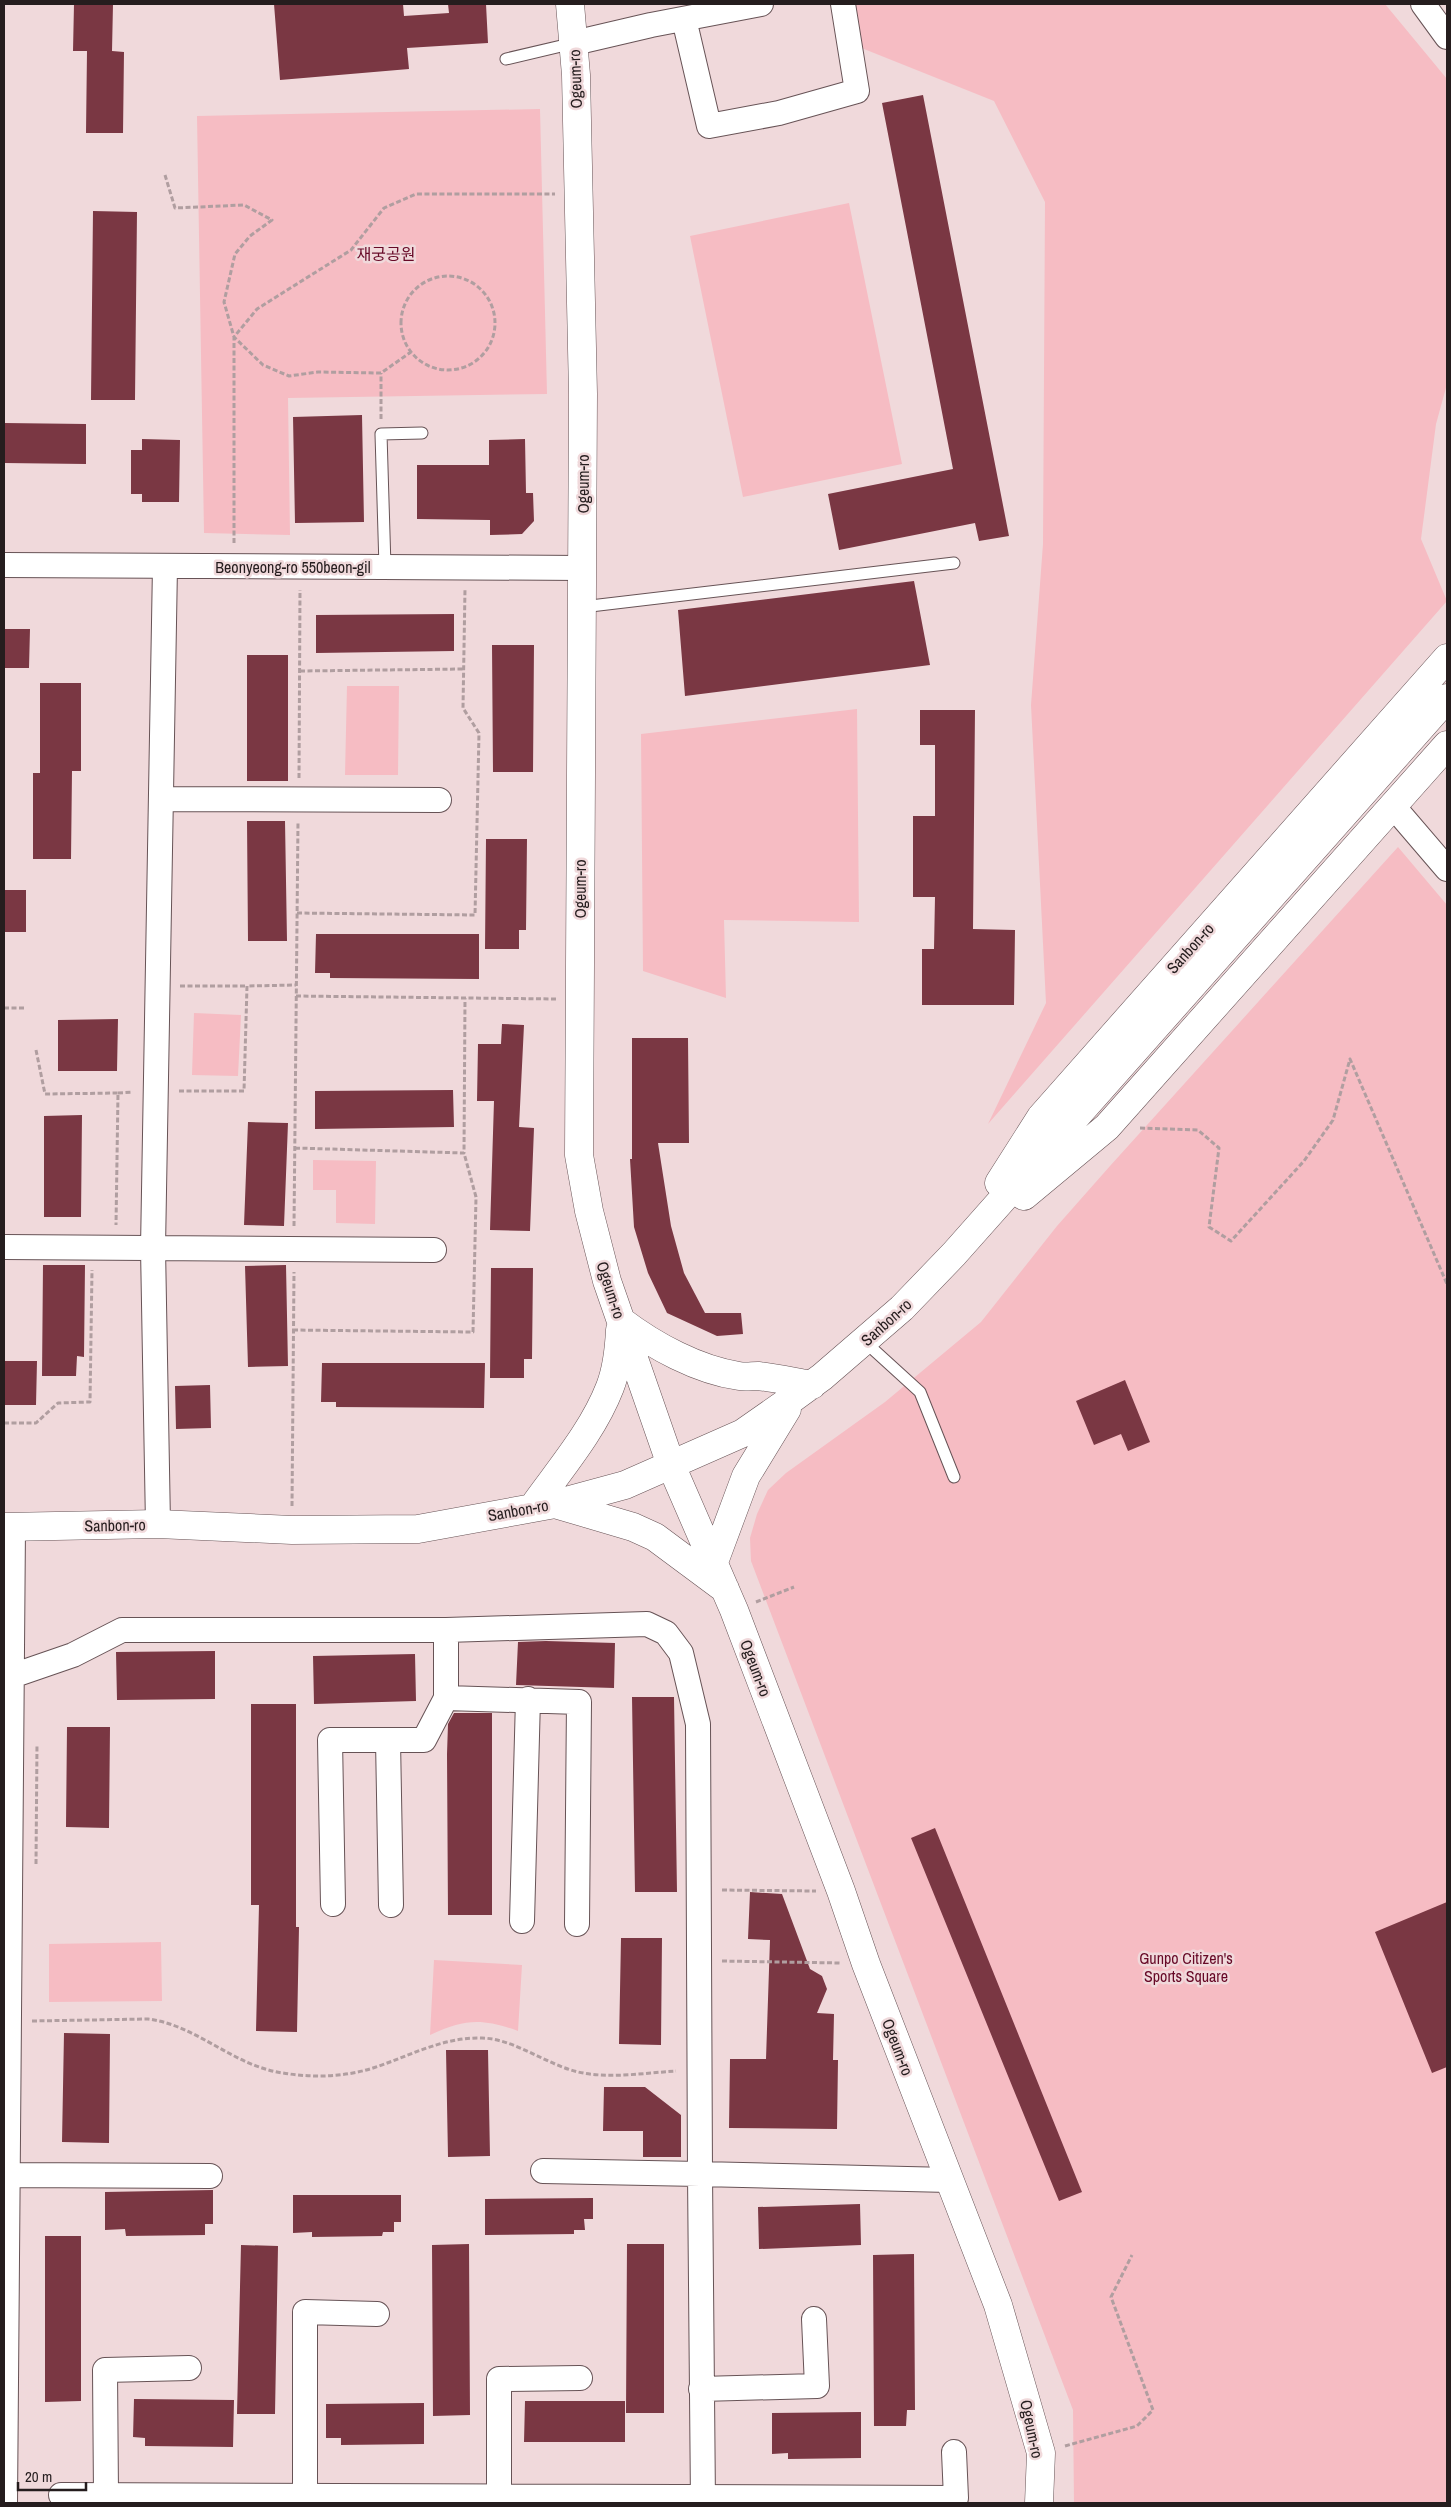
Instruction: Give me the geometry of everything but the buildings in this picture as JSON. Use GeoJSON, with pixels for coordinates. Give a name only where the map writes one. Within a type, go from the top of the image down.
{"type":"FeatureCollection","features":[{"type":"Feature","properties":{"kind":"street","name":"Ogeum-ro"},"geometry":{"type":"LineString","coordinates":[[570,4],[574,43],[584,394],[579,1156],[589,1211],[607,1281],[671,1465],[730,1600],[841,1891],[866,1964],[998,2305],[1040,2453],[1039,2503]]}},
{"type":"Feature","properties":{"kind":"street"},"geometry":{"type":"LineString","coordinates":[[574,43],[650,14],[684,19],[761,4]]}},
{"type":"Feature","properties":{"kind":"street"},"geometry":{"type":"LineString","coordinates":[[684,19],[708,126],[779,113],[857,91],[843,4]]}},
{"type":"Feature","properties":{"kind":"street"},"geometry":{"type":"LineString","coordinates":[[1423,4],[1446,33]]}},
{"type":"Feature","properties":{"kind":"street","name":"Beonyeong-ro 550beon-gil"},"geometry":{"type":"LineString","coordinates":[[4,565],[582,568]]}},
{"type":"Feature","properties":{"kind":"street"},"geometry":{"type":"LineString","coordinates":[[158,1524],[153,1248],[165,566]]}},
{"type":"Feature","properties":{"kind":"street","name":"Sanbon-ro"},"geometry":{"type":"LineString","coordinates":[[954,1254],[1041,1117],[1447,658]]}},
{"type":"Feature","properties":{"kind":"street","name":"Sanbon-ro"},"geometry":{"type":"LineString","coordinates":[[8,1527],[158,1524],[292,1530],[418,1529],[544,1506],[625,1485],[742,1433],[802,1391],[864,1341],[902,1308],[954,1254],[1447,698]]}},
{"type":"Feature","properties":{"kind":"street","name":"Sanbon-ro"},"geometry":{"type":"LineString","coordinates":[[954,1254],[1107,1127],[1447,745]]}},
{"type":"Feature","properties":{"kind":"street"},"geometry":{"type":"LineString","coordinates":[[160,799],[439,800]]}},
{"type":"Feature","properties":{"kind":"street"},"geometry":{"type":"LineString","coordinates":[[1393,806],[1447,869]]}},
{"type":"Feature","properties":{"kind":"street"},"geometry":{"type":"LineString","coordinates":[[4,1247],[434,1250]]}},
{"type":"Feature","properties":{"kind":"street"},"geometry":{"type":"LineString","coordinates":[[621,1321],[642,1337],[704,1367],[740,1376],[756,1376],[802,1391],[746,1476],[714,1562]]}},
{"type":"Feature","properties":{"kind":"street"},"geometry":{"type":"LineString","coordinates":[[621,1321],[617,1363],[610,1387],[544,1506],[633,1527],[655,1537],[730,1600]]}},
{"type":"Feature","properties":{"kind":"street"},"geometry":{"type":"LineString","coordinates":[[5,2503],[5,2302],[9,2175],[7,1807],[12,1676],[8,1527]]}},
{"type":"Feature","properties":{"kind":"street"},"geometry":{"type":"LineString","coordinates":[[12,1676],[73,1655],[122,1630],[446,1630],[647,1624],[666,1633],[680,1653],[698,1724],[702,2500]]}},
{"type":"Feature","properties":{"kind":"street"},"geometry":{"type":"LineString","coordinates":[[333,1904],[330,1740],[424,1740],[446,1698],[446,1630]]}},
{"type":"Feature","properties":{"kind":"street"},"geometry":{"type":"LineString","coordinates":[[446,1698],[579,1702],[577,1924]]}},
{"type":"Feature","properties":{"kind":"street"},"geometry":{"type":"LineString","coordinates":[[522,1921],[528,1699]]}},
{"type":"Feature","properties":{"kind":"street"},"geometry":{"type":"LineString","coordinates":[[388,1740],[391,1905]]}},
{"type":"Feature","properties":{"kind":"street"},"geometry":{"type":"LineString","coordinates":[[543,2171],[949,2180]]}},
{"type":"Feature","properties":{"kind":"street"},"geometry":{"type":"LineString","coordinates":[[9,2175],[210,2176]]}},
{"type":"Feature","properties":{"kind":"street"},"geometry":{"type":"LineString","coordinates":[[305,2496],[305,2312],[377,2314]]}},
{"type":"Feature","properties":{"kind":"street"},"geometry":{"type":"LineString","coordinates":[[701,2389],[817,2386],[814,2319]]}},
{"type":"Feature","properties":{"kind":"street"},"geometry":{"type":"LineString","coordinates":[[106,2495],[105,2370],[190,2368]]}},
{"type":"Feature","properties":{"kind":"street"},"geometry":{"type":"LineString","coordinates":[[499,2497],[499,2379],[580,2378]]}},
{"type":"Feature","properties":{"kind":"street"},"geometry":{"type":"LineString","coordinates":[[61,2495],[702,2500],[956,2498],[954,2452]]}},
{"type":"Feature","properties":{"kind":"lane"},"geometry":{"type":"LineString","coordinates":[[506,59],[574,43]]}},
{"type":"Feature","properties":{"kind":"lane"},"geometry":{"type":"LineString","coordinates":[[385,567],[381,434],[422,433]]}},
{"type":"Feature","properties":{"kind":"lane"},"geometry":{"type":"LineString","coordinates":[[582,607],[954,563]]}},
{"type":"Feature","properties":{"kind":"lane"},"geometry":{"type":"LineString","coordinates":[[864,1341],[920,1392],[954,1477]]}},
{"type":"Feature","properties":{"kind":"path"},"geometry":{"type":"LineString","coordinates":[[165,175],[175,208],[244,205],[272,220],[250,236],[236,254],[224,302],[234,337],[234,566]]}},
{"type":"Feature","properties":{"kind":"path"},"geometry":{"type":"LineString","coordinates":[[234,337],[257,310],[351,250],[384,208],[416,194],[579,194]]}},
{"type":"Feature","properties":{"kind":"path"},"geometry":{"type":"LineString","coordinates":[[448,275],[476,284],[486,295],[493,310],[495,326],[491,341],[482,355],[470,364],[454,369],[438,369],[423,363],[411,352],[404,339],[401,325],[403,310],[409,296],[420,285],[433,278],[448,275]]}},
{"type":"Feature","properties":{"kind":"path"},"geometry":{"type":"LineString","coordinates":[[234,337],[264,364],[289,376],[318,372],[382,373],[411,352]]}},
{"type":"Feature","properties":{"kind":"path"},"geometry":{"type":"LineString","coordinates":[[381,434],[382,373]]}},
{"type":"Feature","properties":{"kind":"path"},"geometry":{"type":"LineString","coordinates":[[292,1530],[300,566]]}},
{"type":"Feature","properties":{"kind":"path"},"geometry":{"type":"LineString","coordinates":[[300,671],[464,669]]}},
{"type":"Feature","properties":{"kind":"path"},"geometry":{"type":"LineString","coordinates":[[157,986],[296,985]]}},
{"type":"Feature","properties":{"kind":"path"},"geometry":{"type":"LineString","coordinates":[[156,1090],[244,1091],[247,986]]}},
{"type":"Feature","properties":{"kind":"path"},"geometry":{"type":"LineString","coordinates":[[296,996],[580,999]]}},
{"type":"Feature","properties":{"kind":"path"},"geometry":{"type":"LineString","coordinates":[[293,1330],[473,1332],[476,1197],[464,1153],[465,998]]}},
{"type":"Feature","properties":{"kind":"path"},"geometry":{"type":"LineString","coordinates":[[4,1008],[25,1008]]}},
{"type":"Feature","properties":{"kind":"path"},"geometry":{"type":"LineString","coordinates":[[36,1050],[45,1094],[118,1093],[116,1248]]}},
{"type":"Feature","properties":{"kind":"path"},"geometry":{"type":"LineString","coordinates":[[1107,1127],[1198,1130],[1218,1148],[1209,1227],[1231,1241],[1304,1161],[1333,1120],[1350,1059],[1447,1284]]}},
{"type":"Feature","properties":{"kind":"path"},"geometry":{"type":"LineString","coordinates":[[295,1148],[464,1153]]}},
{"type":"Feature","properties":{"kind":"path"},"geometry":{"type":"LineString","coordinates":[[4,1423],[36,1424],[58,1402],[90,1402],[92,1248]]}},
{"type":"Feature","properties":{"kind":"path"},"geometry":{"type":"LineString","coordinates":[[730,1600],[794,1587]]}},
{"type":"Feature","properties":{"kind":"path"},"geometry":{"type":"LineString","coordinates":[[698,1889],[841,1891]]}},
{"type":"Feature","properties":{"kind":"path"},"geometry":{"type":"LineString","coordinates":[[699,1961],[866,1964]]}},
{"type":"Feature","properties":{"kind":"path"},"geometry":{"type":"LineString","coordinates":[[9,2021],[148,2019],[166,2021],[255,2066],[282,2073],[308,2076],[341,2075],[371,2069],[434,2044],[458,2038],[484,2038],[510,2044],[540,2059],[578,2072],[623,2074],[699,2070]]}},
{"type":"Feature","properties":{"kind":"path"},"geometry":{"type":"LineString","coordinates":[[1040,2453],[1137,2426],[1153,2410],[1111,2297],[1132,2255]]}},
{"type":"Feature","properties":{"kind":"green space"},"geometry":{"type":"Polygon","coordinates":[[[846,4],[1385,4],[1447,79],[1447,384],[1436,424],[1421,539],[1447,601],[988,1124],[1046,1003],[1031,705],[1043,544],[1045,202],[994,101],[849,43],[846,4]]]}},
{"type":"Feature","properties":{"kind":"green space","name":"재궁공원"},"geometry":{"type":"Polygon","coordinates":[[[540,109],[547,394],[288,398],[290,535],[204,533],[197,116],[540,109]]]}},
{"type":"Feature","properties":{"kind":"green space"},"geometry":{"type":"Polygon","coordinates":[[[849,203],[902,464],[743,497],[690,236],[849,203]]]}},
{"type":"Feature","properties":{"kind":"green space"},"geometry":{"type":"Polygon","coordinates":[[[347,686],[399,686],[398,775],[345,775],[347,686]]]}},
{"type":"Feature","properties":{"kind":"green space"},"geometry":{"type":"Polygon","coordinates":[[[857,709],[859,922],[724,920],[726,998],[643,971],[641,734],[857,709]]]}},
{"type":"Feature","properties":{"kind":"green space","name":"Gunpo Citizen's Sports Square"},"geometry":{"type":"Polygon","coordinates":[[[1398,847],[1447,905],[1447,2503],[1074,2503],[1073,2410],[751,1561],[750,1538],[757,1514],[768,1490],[786,1473],[885,1402],[981,1322],[1057,1226],[1398,847]]]}},
{"type":"Feature","properties":{"kind":"green space"},"geometry":{"type":"Polygon","coordinates":[[[194,1013],[241,1015],[238,1076],[192,1075],[194,1013]]]}},
{"type":"Feature","properties":{"kind":"green space"},"geometry":{"type":"Polygon","coordinates":[[[313,1160],[376,1161],[375,1224],[336,1223],[336,1190],[313,1190],[313,1160]]]}},
{"type":"Feature","properties":{"kind":"green space"},"geometry":{"type":"Polygon","coordinates":[[[161,1942],[162,2001],[49,2002],[49,1944],[161,1942]]]}},
{"type":"Feature","properties":{"kind":"green space"},"geometry":{"type":"Polygon","coordinates":[[[434,1960],[522,1965],[518,2031],[494,2024],[473,2022],[453,2026],[430,2035],[434,1960]]]}}]}
